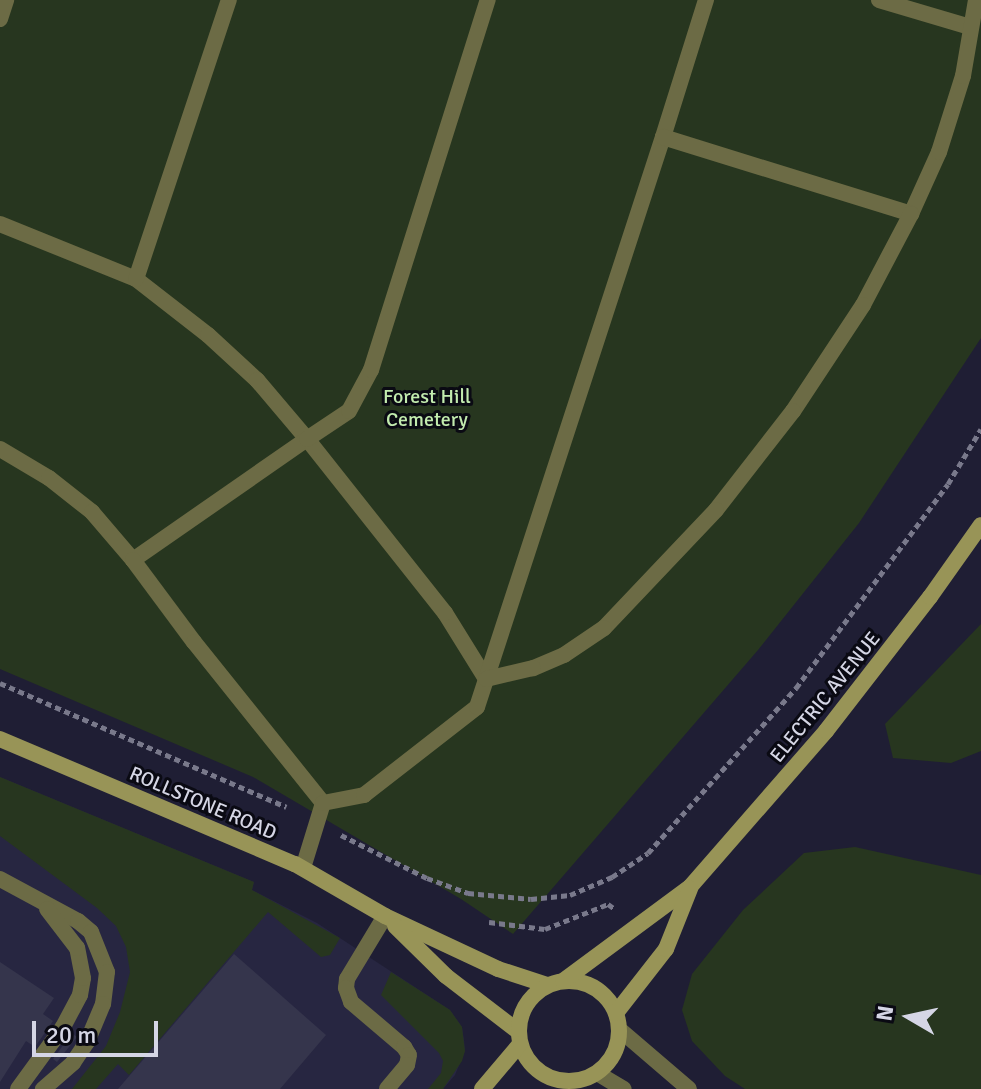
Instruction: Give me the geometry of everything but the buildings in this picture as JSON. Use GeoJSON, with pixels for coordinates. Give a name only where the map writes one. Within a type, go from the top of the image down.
{"type":"FeatureCollection","features":[{"type":"Feature","properties":{"kind":"main road","name":"ELECTRIC AVENUE"},"geometry":{"type":"LineString","coordinates":[[555,983],[690,887],[826,731],[930,597],[981,525]]}},
{"type":"Feature","properties":{"kind":"main road","name":"ROLLSTONE ROAD"},"geometry":{"type":"LineString","coordinates":[[0,739],[303,868],[385,916],[498,969],[555,983]]}},
{"type":"Feature","properties":{"kind":"main road","name":"ELECTRIC AVENUE"},"geometry":{"type":"LineString","coordinates":[[618,1021],[666,949],[690,887]]}},
{"type":"Feature","properties":{"kind":"main road","name":"ROLLSTONE ROAD"},"geometry":{"type":"LineString","coordinates":[[385,916],[446,976],[520,1038]]}},
{"type":"Feature","properties":{"kind":"main road"},"geometry":{"type":"LineString","coordinates":[[482,1089],[520,1038],[526,1004],[555,983],[579,981],[595,987],[608,998],[618,1021],[617,1046],[589,1076],[566,1089]]}},
{"type":"Feature","properties":{"kind":"main road"},"geometry":{"type":"LineString","coordinates":[[520,1038],[537,1070],[566,1081],[589,1076]]}},
{"type":"Feature","properties":{"kind":"street"},"geometry":{"type":"LineString","coordinates":[[0,19],[6,0]]}},
{"type":"Feature","properties":{"kind":"street"},"geometry":{"type":"LineString","coordinates":[[136,279],[229,0]]}},
{"type":"Feature","properties":{"kind":"street"},"geometry":{"type":"LineString","coordinates":[[133,560],[349,411],[371,370],[488,0]]}},
{"type":"Feature","properties":{"kind":"street"},"geometry":{"type":"LineString","coordinates":[[323,803],[364,795],[436,742],[477,707],[706,0]]}},
{"type":"Feature","properties":{"kind":"street"},"geometry":{"type":"LineString","coordinates":[[879,0],[970,27]]}},
{"type":"Feature","properties":{"kind":"street"},"geometry":{"type":"LineString","coordinates":[[486,679],[533,668],[564,655],[604,628],[716,510],[793,411],[855,318],[911,214],[939,152],[963,76],[976,0]]}},
{"type":"Feature","properties":{"kind":"street"},"geometry":{"type":"LineString","coordinates":[[663,137],[911,214]]}},
{"type":"Feature","properties":{"kind":"street"},"geometry":{"type":"LineString","coordinates":[[0,224],[136,279],[208,335],[257,380],[445,613],[486,679]]}},
{"type":"Feature","properties":{"kind":"street"},"geometry":{"type":"LineString","coordinates":[[0,449],[49,478],[92,512],[323,803]]}},
{"type":"Feature","properties":{"kind":"street"},"geometry":{"type":"LineString","coordinates":[[303,868],[323,803]]}},
{"type":"Feature","properties":{"kind":"street"},"geometry":{"type":"LineString","coordinates":[[0,879],[78,921],[91,932],[102,951],[108,984],[96,1025],[73,1063],[43,1089]]}},
{"type":"Feature","properties":{"kind":"street"},"geometry":{"type":"LineString","coordinates":[[18,1089],[63,1027],[80,995],[83,978],[77,948],[42,902]]}},
{"type":"Feature","properties":{"kind":"street"},"geometry":{"type":"LineString","coordinates":[[385,916],[347,979],[346,988],[351,1002],[404,1047],[409,1055],[407,1065],[387,1089]]}},
{"type":"Feature","properties":{"kind":"street"},"geometry":{"type":"LineString","coordinates":[[618,1021],[689,1089]]}},
{"type":"Feature","properties":{"kind":"street"},"geometry":{"type":"LineString","coordinates":[[589,1076],[624,1089]]}},
{"type":"Feature","properties":{"kind":"path"},"geometry":{"type":"LineString","coordinates":[[0,683],[154,747],[317,822],[427,878],[468,893],[531,899],[570,895],[612,877],[648,853],[796,688],[931,508],[981,429]]}},
{"type":"Feature","properties":{"kind":"path"},"geometry":{"type":"LineString","coordinates":[[489,922],[545,929],[608,904],[616,909]]}},
{"type":"Feature","properties":{"kind":"shaded area"},"geometry":{"type":"Polygon","coordinates":[[[0,777],[254,882],[252,890],[317,923],[450,1010],[462,1027],[465,1051],[455,1075],[443,1089],[0,1089],[0,777]]]}},
{"type":"Feature","properties":{"kind":"green space","name":"Forest Hill Cemetery"},"geometry":{"type":"Polygon","coordinates":[[[0,0],[981,0],[981,338],[859,523],[758,650],[513,934],[461,899],[253,777],[0,669],[0,0]]]}},
{"type":"Feature","properties":{"kind":"green space"},"geometry":{"type":"Polygon","coordinates":[[[981,624],[981,751],[951,763],[893,758],[885,724],[981,624]]]}},
{"type":"Feature","properties":{"kind":"green space"},"geometry":{"type":"Polygon","coordinates":[[[0,777],[254,882],[252,890],[340,938],[330,955],[321,957],[268,912],[129,1075],[118,1064],[96,1089],[72,1089],[106,1046],[120,1012],[130,972],[126,947],[116,926],[97,908],[0,836],[0,777]]]}},
{"type":"Feature","properties":{"kind":"green space"},"geometry":{"type":"Polygon","coordinates":[[[855,847],[981,875],[981,1089],[745,1089],[725,1076],[692,1041],[682,1010],[692,974],[743,910],[804,853],[855,847]]]}},
{"type":"Feature","properties":{"kind":"green space"},"geometry":{"type":"Polygon","coordinates":[[[391,972],[450,1010],[462,1027],[465,1051],[462,1061],[443,1089],[428,1089],[441,1073],[443,1061],[439,1053],[381,995],[391,972]]]}}]}
